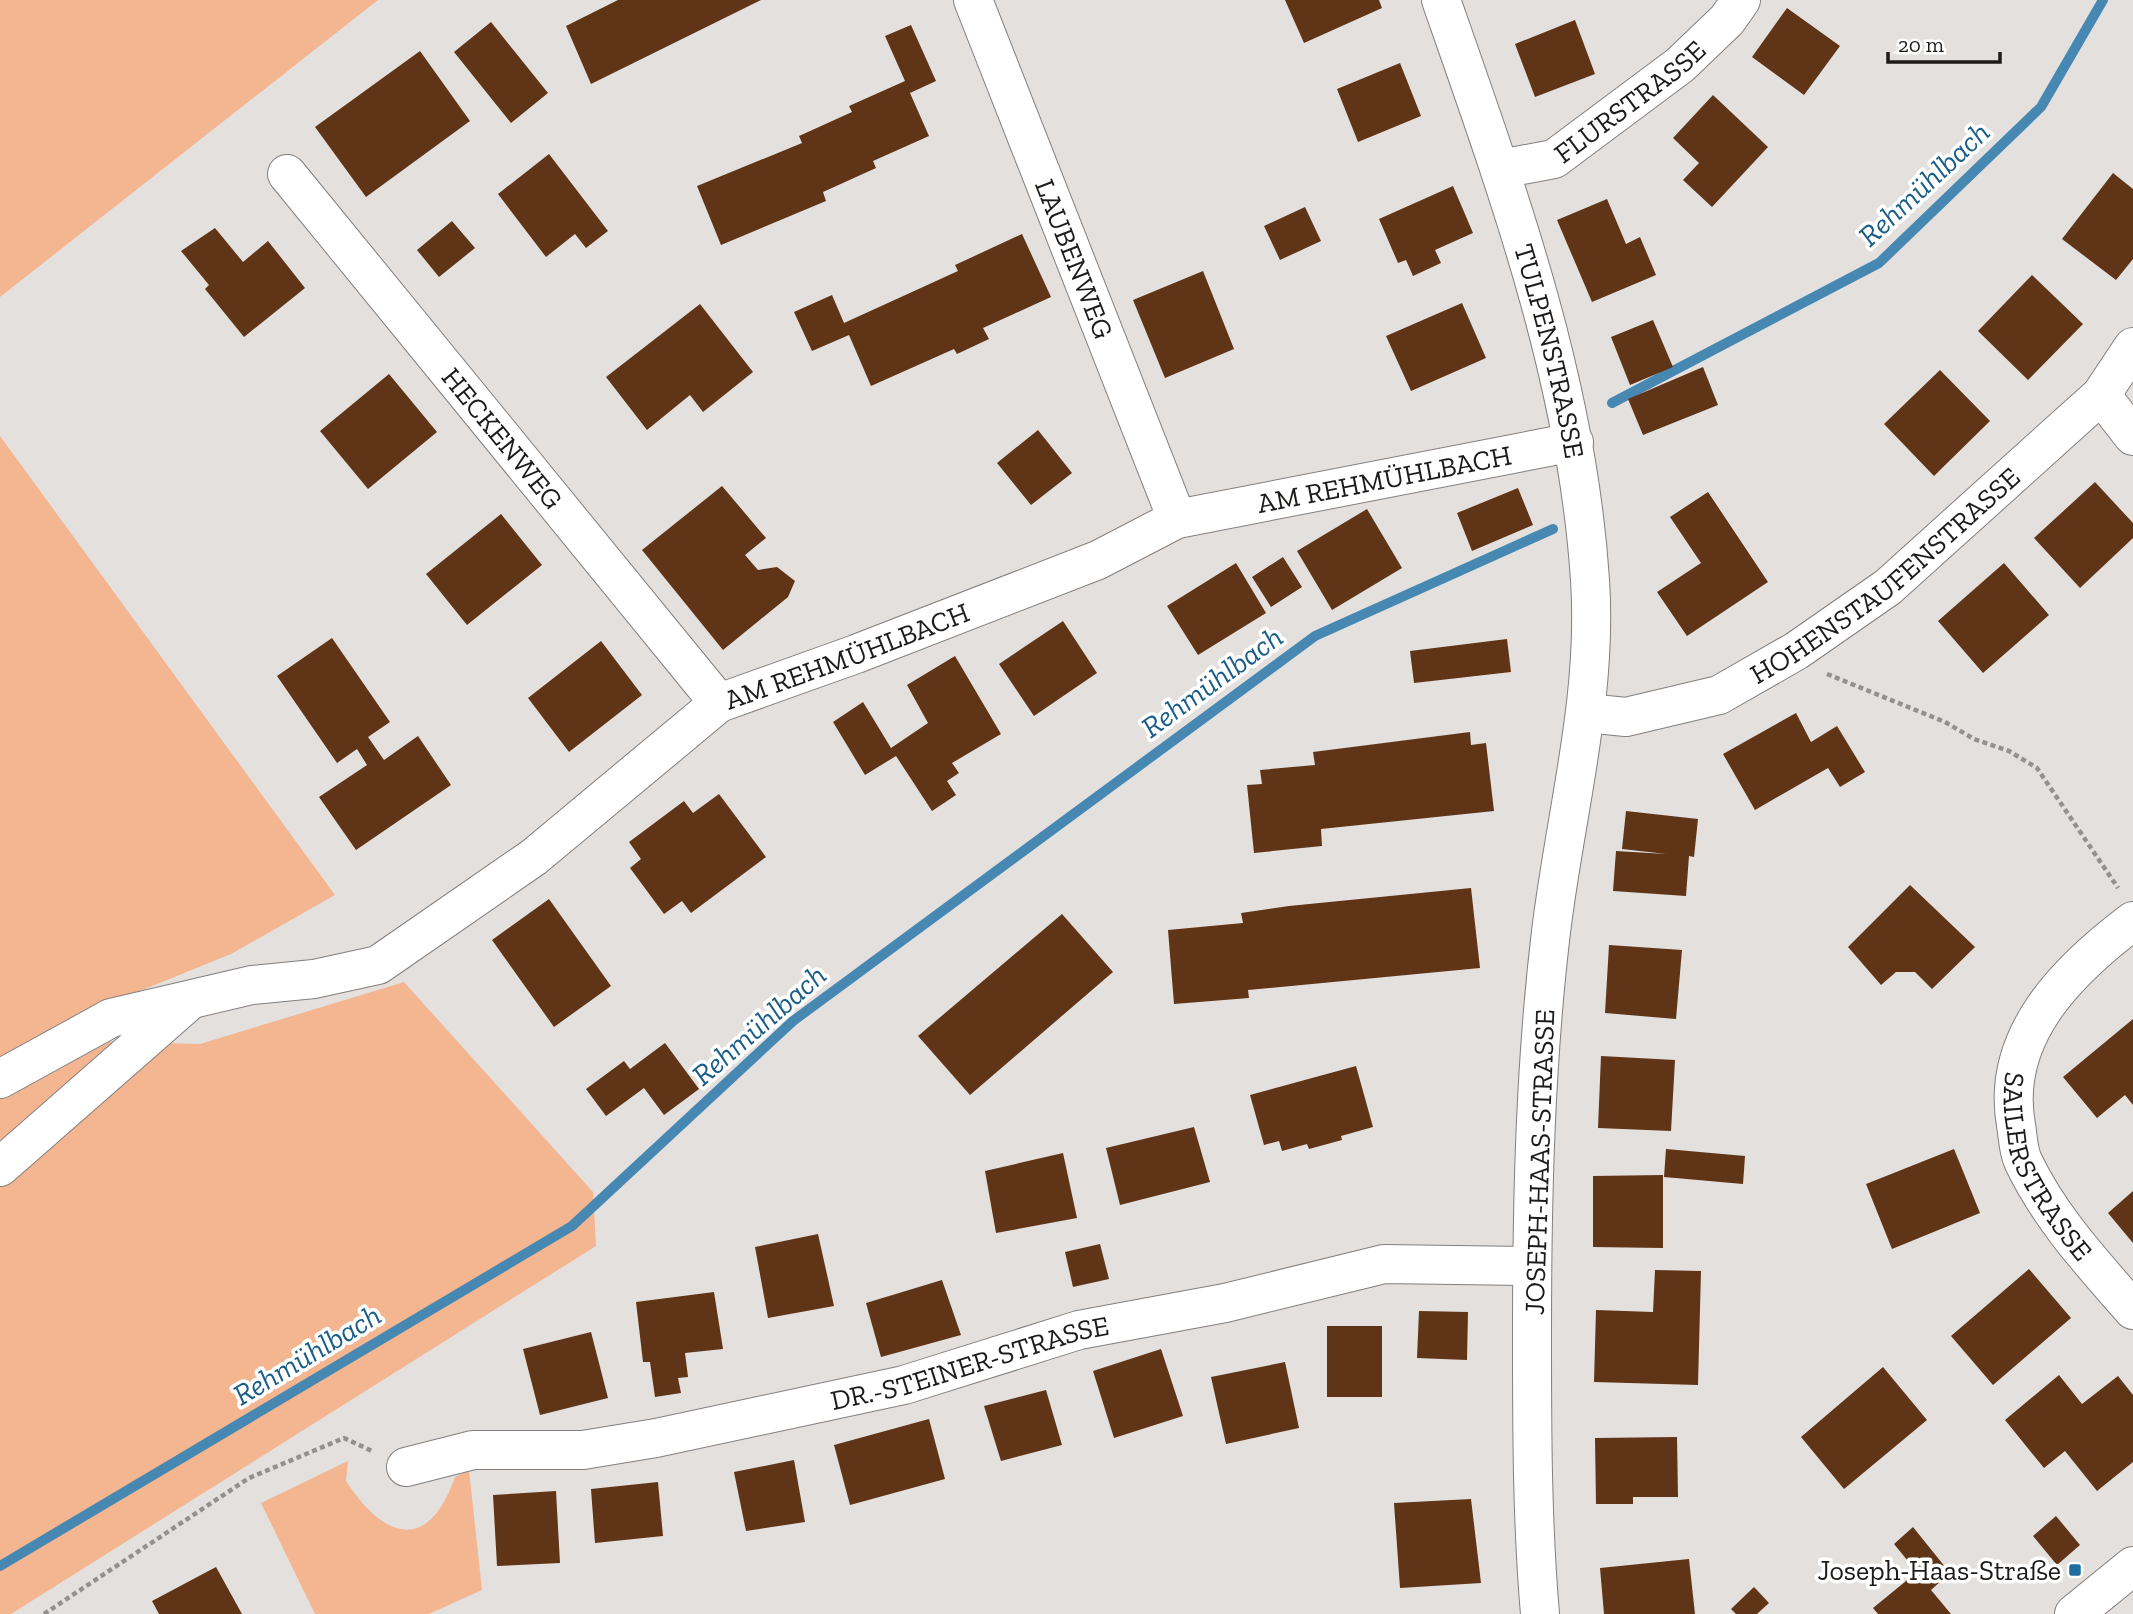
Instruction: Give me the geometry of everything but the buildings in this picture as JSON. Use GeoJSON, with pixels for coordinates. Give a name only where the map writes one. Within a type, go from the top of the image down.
{"type":"FeatureCollection","features":[{"type":"Feature","properties":{"kind":"street","name":"LAUBENWEG"},"geometry":{"type":"LineString","coordinates":[[973,0],[1177,519]]}},
{"type":"Feature","properties":{"kind":"street","name":"TULPENSTRASSE"},"geometry":{"type":"LineString","coordinates":[[1441,0],[1500,169],[1538,293],[1574,442],[1590,583],[1586,713]]}},
{"type":"Feature","properties":{"kind":"street","name":"FLURSTRASSE"},"geometry":{"type":"LineString","coordinates":[[1500,169],[1555,159],[1680,65],[1727,20],[1741,0]]}},
{"type":"Feature","properties":{"kind":"street","name":"HECKENWEG"},"geometry":{"type":"LineString","coordinates":[[287,174],[719,703]]}},
{"type":"Feature","properties":{"kind":"street","name":"HOHENSTAUFENSTRASSE"},"geometry":{"type":"LineString","coordinates":[[1586,713],[1626,717],[1719,695],[1796,651],[1888,587],[2101,395],[2133,347]]}},
{"type":"Feature","properties":{"kind":"street"},"geometry":{"type":"LineString","coordinates":[[2101,395],[2133,436]]}},
{"type":"Feature","properties":{"kind":"street","name":"AM REHMÜHLBACH"},"geometry":{"type":"LineString","coordinates":[[0,1080],[111,1018],[252,985],[314,979],[377,965],[534,857],[719,703],[856,654],[1097,560],[1177,519],[1574,442]]}},
{"type":"Feature","properties":{"kind":"street","name":"JOSEPH-HAAS-STRASSE"},"geometry":{"type":"LineString","coordinates":[[1540,1614],[1532,1519],[1532,1266],[1536,1114],[1551,932],[1586,713]]}},
{"type":"Feature","properties":{"kind":"street","name":"SAILERSTRASSE"},"geometry":{"type":"LineString","coordinates":[[2129,909],[2097,948],[2052,994],[2024,1043],[2011,1096],[2021,1158],[2051,1212],[2133,1310]]}},
{"type":"Feature","properties":{"kind":"street","name":"AM REHMÜHLBACH"},"geometry":{"type":"LineString","coordinates":[[0,1167],[188,1002]]}},
{"type":"Feature","properties":{"kind":"street","name":"DR.-STEINER-STRASSE"},"geometry":{"type":"LineString","coordinates":[[406,1467],[473,1450],[583,1450],[668,1436],[904,1385],[1079,1329],[1225,1303],[1384,1264],[1532,1266]]}},
{"type":"Feature","properties":{"kind":"street"},"geometry":{"type":"LineString","coordinates":[[2074,1614],[2133,1566]]}},
{"type":"Feature","properties":{"kind":"path"},"geometry":{"type":"LineString","coordinates":[[1796,651],[1829,676],[1945,722],[1974,739],[2009,751],[2037,768],[2129,909]]}},
{"type":"Feature","properties":{"kind":"path"},"geometry":{"type":"LineString","coordinates":[[44,1614],[249,1478],[344,1438],[406,1467]]}},
{"type":"Feature","properties":{"kind":"shaded area"},"geometry":{"type":"Polygon","coordinates":[[[0,0],[378,0],[0,297],[0,0]]]}},
{"type":"Feature","properties":{"kind":"shaded area"},"geometry":{"type":"Polygon","coordinates":[[[0,436],[335,895],[231,954],[130,995],[0,1065],[0,436]]]}},
{"type":"Feature","properties":{"kind":"shaded area"},"geometry":{"type":"Polygon","coordinates":[[[404,982],[593,1192],[596,1246],[11,1614],[0,1614],[0,1093],[95,1041],[200,1044],[404,982]]]}},
{"type":"Feature","properties":{"kind":"shaded area"},"geometry":{"type":"Polygon","coordinates":[[[348,1461],[346,1481],[360,1501],[390,1526],[405,1530],[419,1527],[432,1518],[444,1502],[455,1477],[469,1470],[482,1590],[429,1614],[315,1614],[261,1503],[348,1461]]]}},
{"type":"Feature","properties":{"kind":"waterway","name":"Rehmühlbach"},"geometry":{"type":"LineString","coordinates":[[1612,403],[1879,263],[2041,107],[2103,0]]}},
{"type":"Feature","properties":{"kind":"waterway","name":"Rehmühlbach"},"geometry":{"type":"LineString","coordinates":[[0,1566],[572,1226],[793,1021],[1315,636],[1553,529]]}},
{"type":"Feature","properties":{"kind":"place","name":"Joseph-Haas-Straße"},"geometry":{"type":"Point","coordinates":[2075,1570]}}]}
